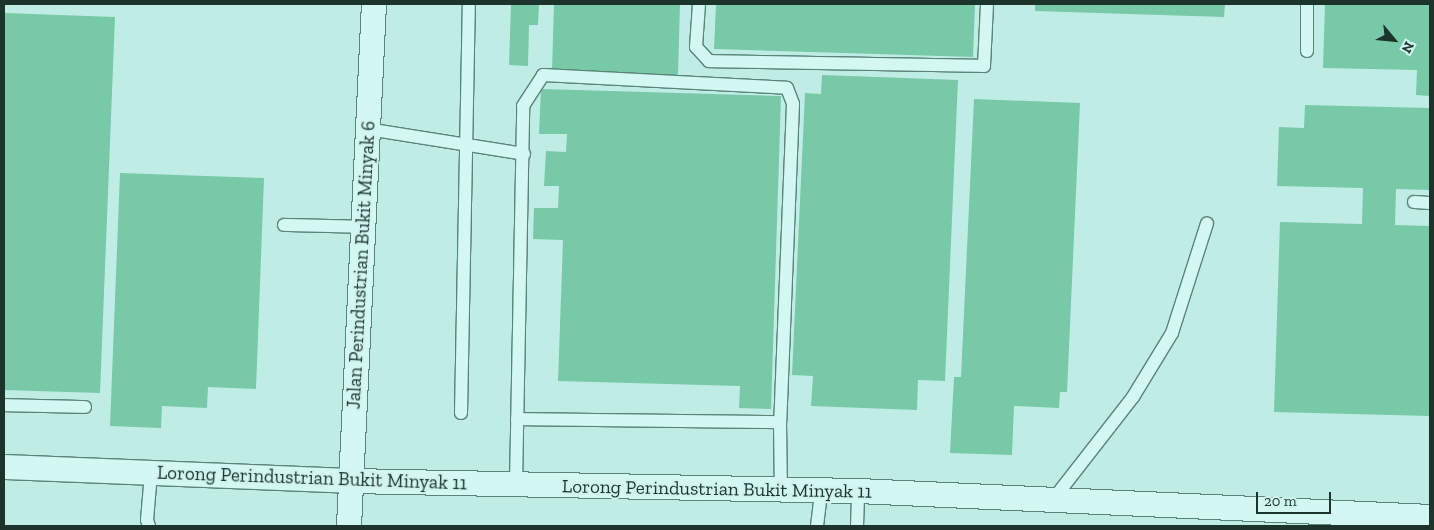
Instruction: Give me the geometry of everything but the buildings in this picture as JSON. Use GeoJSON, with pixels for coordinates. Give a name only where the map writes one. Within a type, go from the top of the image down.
{"type":"FeatureCollection","features":[{"type":"Feature","properties":{"kind":"street","name":"Jalan Perindustrian Bukit Minyak 6"},"geometry":{"type":"LineString","coordinates":[[350,526],[350,480],[374,4]]}},
{"type":"Feature","properties":{"kind":"street","name":"Lorong Perindustrian Bukit Minyak 11"},"geometry":{"type":"LineString","coordinates":[[4,467],[350,480],[858,491],[1430,517]]}},
{"type":"Feature","properties":{"kind":"lane"},"geometry":{"type":"LineString","coordinates":[[462,412],[469,4]]}},
{"type":"Feature","properties":{"kind":"lane"},"geometry":{"type":"LineString","coordinates":[[699,4],[696,47],[710,61],[984,66],[987,4]]}},
{"type":"Feature","properties":{"kind":"lane"},"geometry":{"type":"LineString","coordinates":[[1307,4],[1307,51]]}},
{"type":"Feature","properties":{"kind":"lane"},"geometry":{"type":"LineString","coordinates":[[516,484],[524,154],[523,106],[543,75],[787,88],[793,104],[780,422],[781,490]]}},
{"type":"Feature","properties":{"kind":"lane"},"geometry":{"type":"LineString","coordinates":[[368,129],[524,154]]}},
{"type":"Feature","properties":{"kind":"lane"},"geometry":{"type":"LineString","coordinates":[[1414,202],[1430,203]]}},
{"type":"Feature","properties":{"kind":"lane"},"geometry":{"type":"LineString","coordinates":[[1052,500],[1133,397],[1172,333],[1207,223]]}},
{"type":"Feature","properties":{"kind":"lane"},"geometry":{"type":"LineString","coordinates":[[284,225],[364,227]]}},
{"type":"Feature","properties":{"kind":"lane"},"geometry":{"type":"LineString","coordinates":[[4,405],[85,407]]}},
{"type":"Feature","properties":{"kind":"lane"},"geometry":{"type":"LineString","coordinates":[[518,418],[780,422]]}},
{"type":"Feature","properties":{"kind":"lane"},"geometry":{"type":"LineString","coordinates":[[150,526],[147,520],[151,473]]}},
{"type":"Feature","properties":{"kind":"lane"},"geometry":{"type":"LineString","coordinates":[[817,526],[821,491]]}},
{"type":"Feature","properties":{"kind":"lane"},"geometry":{"type":"LineString","coordinates":[[857,526],[858,491]]}}]}
